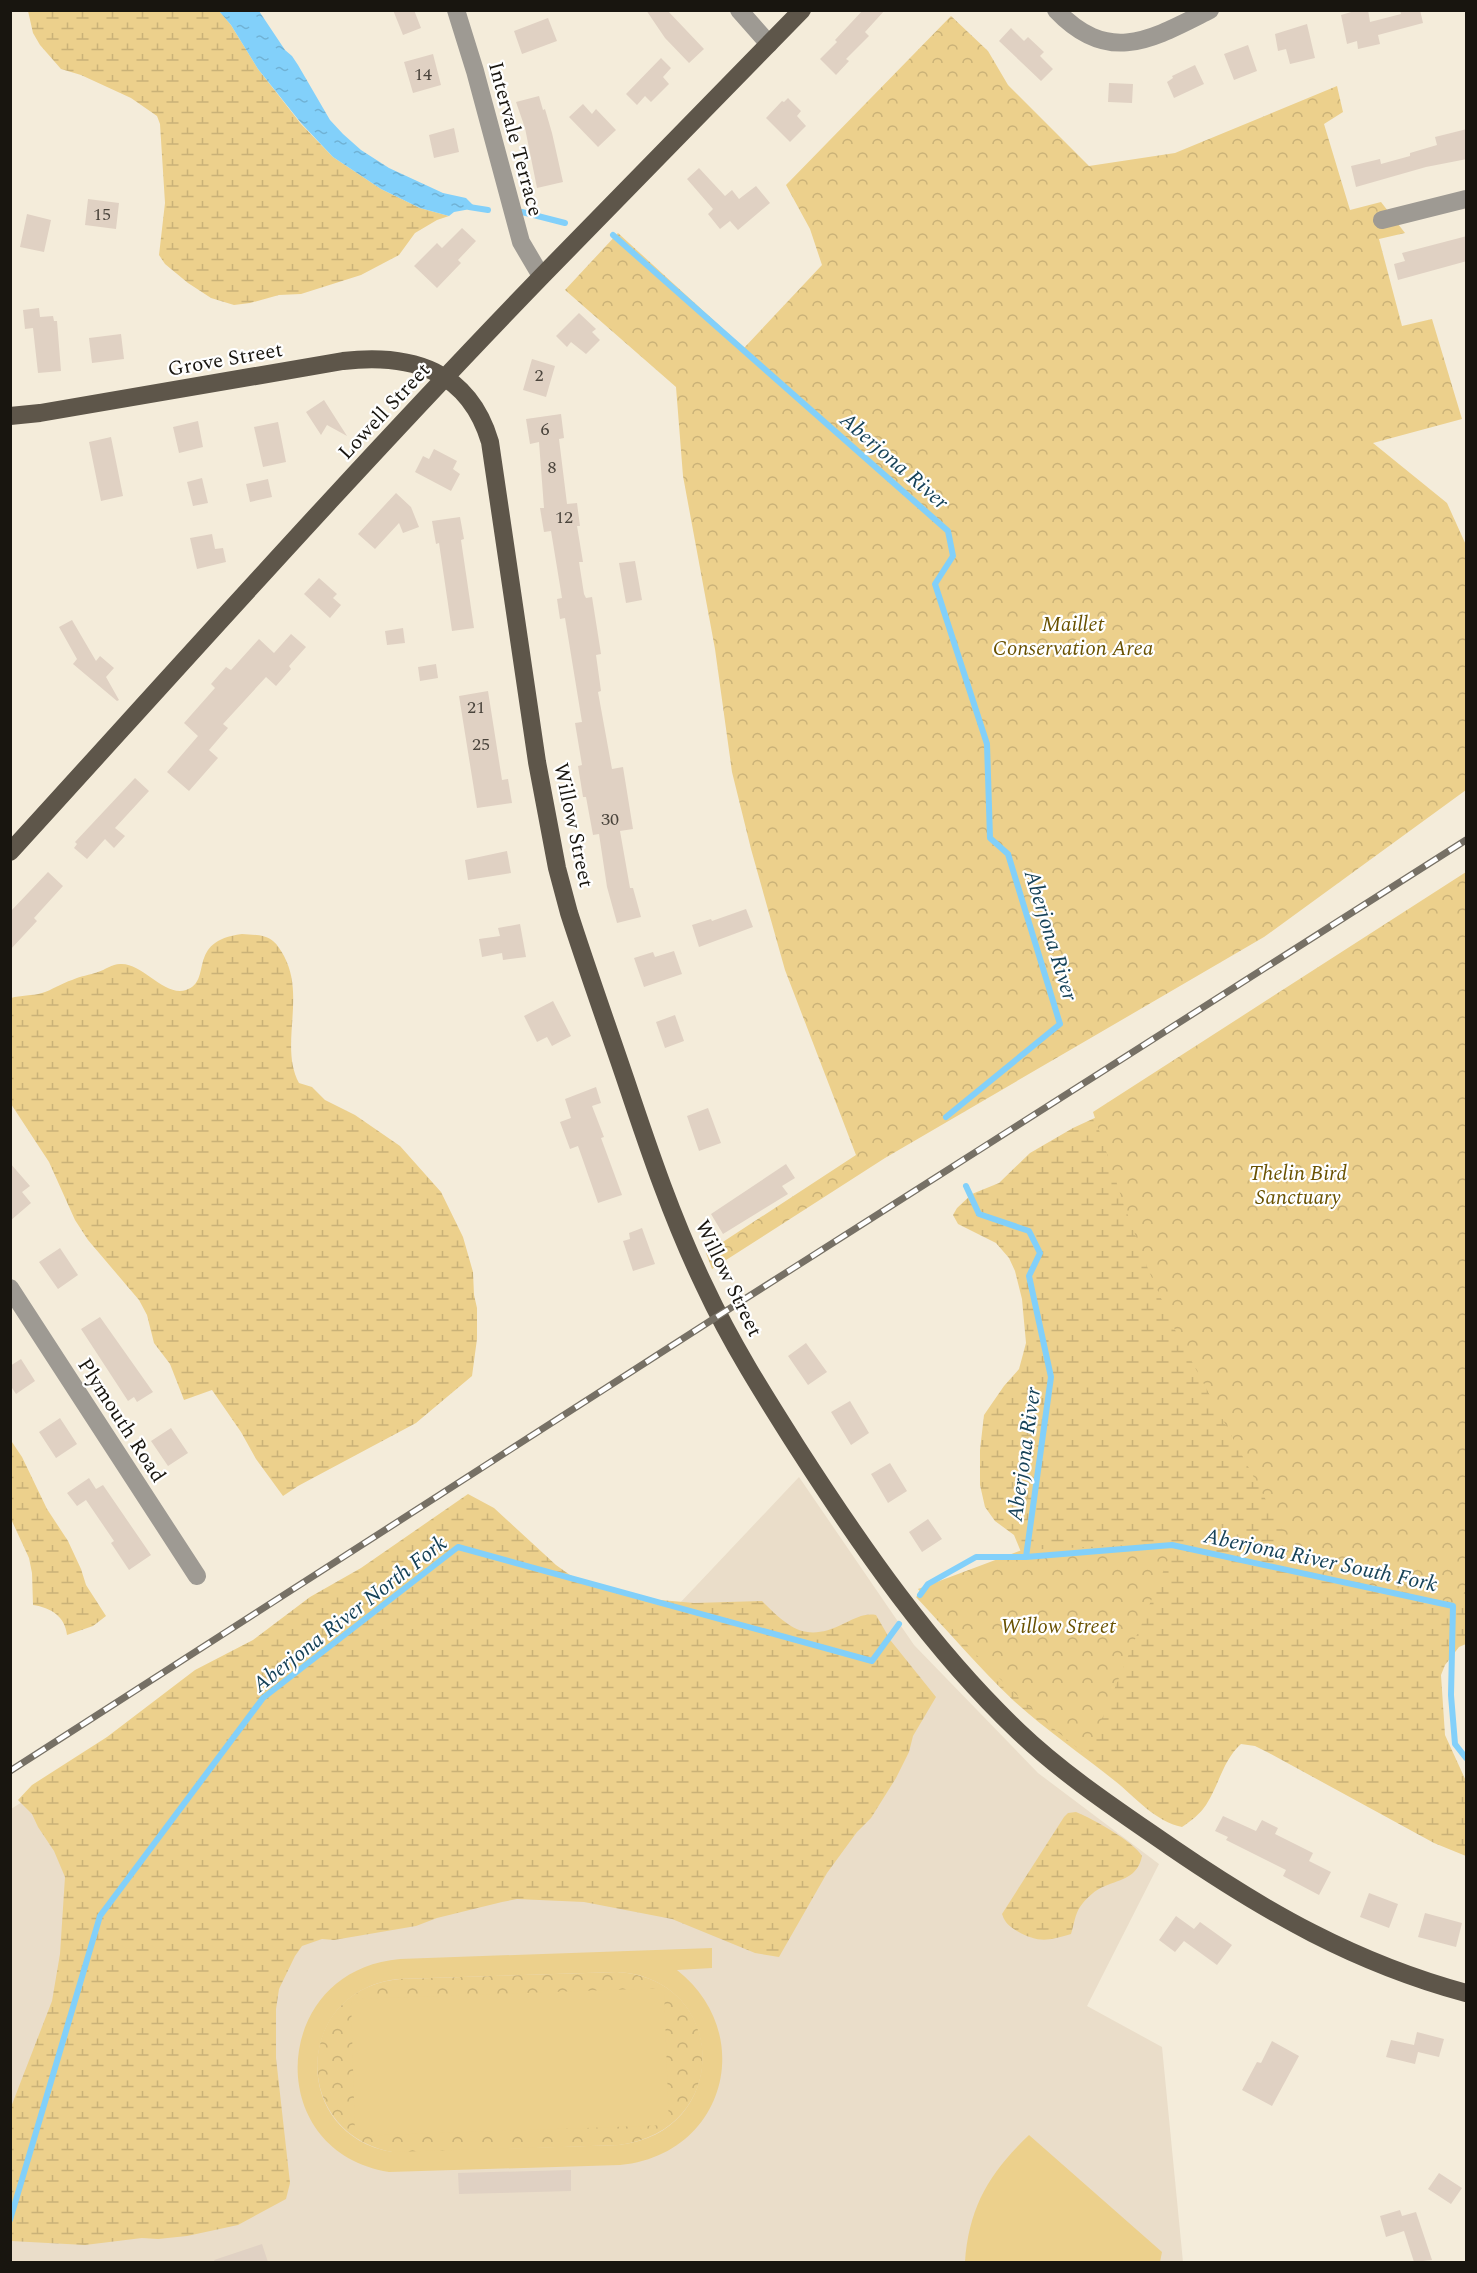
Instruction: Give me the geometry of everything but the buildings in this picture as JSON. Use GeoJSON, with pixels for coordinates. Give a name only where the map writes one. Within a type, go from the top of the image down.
{"type":"FeatureCollection","features":[{"type":"Feature","properties":{"kind":"main road","name":"Lowell Street"},"geometry":{"type":"LineString","coordinates":[[10,852],[275,560],[541,276],[802,10]]}},
{"type":"Feature","properties":{"kind":"main road","name":"Grove Street"},"geometry":{"type":"LineString","coordinates":[[10,416],[67,409],[353,360],[376,359],[399,362],[425,368],[446,377]]}},
{"type":"Feature","properties":{"kind":"main road","name":"Willow Street"},"geometry":{"type":"LineString","coordinates":[[446,377],[465,394],[478,411],[490,442],[537,762],[557,868],[583,956],[656,1168],[702,1283],[733,1343],[779,1418],[897,1594],[993,1706],[1051,1759],[1086,1787],[1182,1854],[1239,1893],[1281,1917],[1368,1960],[1420,1980],[1467,1994]]}},
{"type":"Feature","properties":{"kind":"street","name":"Intervale Terrace"},"geometry":{"type":"LineString","coordinates":[[456,10],[475,70],[521,242],[541,276]]}},
{"type":"Feature","properties":{"kind":"street"},"geometry":{"type":"LineString","coordinates":[[739,10],[769,44]]}},
{"type":"Feature","properties":{"kind":"street"},"geometry":{"type":"LineString","coordinates":[[1056,10],[1075,29],[1088,37],[1131,43],[1150,39],[1210,10]]}},
{"type":"Feature","properties":{"kind":"street"},"geometry":{"type":"LineString","coordinates":[[1382,220],[1467,199]]}},
{"type":"Feature","properties":{"kind":"street","name":"Plymouth Road"},"geometry":{"type":"LineString","coordinates":[[10,1288],[197,1576]]}},
{"type":"Feature","properties":{"kind":"shaded area"},"geometry":{"type":"Polygon","coordinates":[[[799,1477],[914,1645],[1038,1773],[1159,1864],[1087,2006],[1162,2047],[1183,2262],[11,2262],[11,1809],[244,1662],[508,1565],[661,1623],[799,1477]]]}},
{"type":"Feature","properties":{"kind":"green space"},"geometry":{"type":"Polygon","coordinates":[[[28,11],[219,11],[231,25],[258,69],[301,124],[333,157],[381,189],[420,208],[449,216],[415,233],[399,255],[361,275],[301,294],[279,295],[250,303],[234,305],[211,298],[165,264],[159,255],[165,203],[160,124],[157,116],[131,98],[81,75],[61,69],[40,45],[33,33],[28,11]]]}},
{"type":"Feature","properties":{"kind":"green space","name":"Maillet Conservation Area"},"geometry":{"type":"Polygon","coordinates":[[[951,16],[988,51],[1008,85],[1089,166],[1175,153],[1337,86],[1343,112],[1324,124],[1350,210],[1381,202],[1405,233],[1379,239],[1402,326],[1432,319],[1462,419],[1373,443],[1447,503],[1466,545],[1466,790],[1264,937],[885,1158],[712,1269],[706,1253],[856,1155],[785,970],[732,772],[715,649],[683,476],[676,387],[565,290],[618,233],[744,348],[822,265],[810,229],[786,185],[951,16]]]}},
{"type":"Feature","properties":{"kind":"green space","name":"Thelin Bird Sanctuary"},"geometry":{"type":"Polygon","coordinates":[[[1466,872],[1466,1585],[1461,1604],[1304,1571],[1176,1332],[1148,1269],[1093,1112],[1466,872]]]}},
{"type":"Feature","properties":{"kind":"green space"},"geometry":{"type":"Polygon","coordinates":[[[1466,884],[1466,1644],[1459,1647],[1445,1665],[1441,1675],[1445,1735],[1466,1781],[1466,1856],[1434,1843],[1255,1746],[1241,1744],[1225,1765],[1201,1811],[1182,1827],[1172,1824],[1146,1808],[1014,1701],[916,1597],[926,1589],[1021,1552],[1014,1535],[995,1521],[985,1507],[980,1485],[980,1450],[984,1415],[1019,1369],[1026,1343],[1022,1299],[1009,1258],[996,1243],[958,1224],[953,1215],[972,1194],[999,1183],[1030,1153],[1099,1116],[1466,884]]]}},
{"type":"Feature","properties":{"kind":"green space"},"geometry":{"type":"Polygon","coordinates":[[[242,934],[270,939],[284,956],[293,988],[291,1053],[299,1083],[312,1087],[325,1100],[355,1115],[400,1146],[441,1192],[463,1237],[473,1272],[477,1308],[477,1339],[472,1376],[416,1423],[283,1496],[256,1459],[241,1432],[212,1390],[184,1400],[170,1364],[154,1343],[147,1315],[139,1300],[88,1240],[75,1220],[49,1162],[11,1104],[11,998],[42,993],[120,964],[136,968],[170,989],[186,990],[199,978],[203,961],[213,944],[224,938],[242,934]]]}},
{"type":"Feature","properties":{"kind":"green space"},"geometry":{"type":"Polygon","coordinates":[[[10,1439],[22,1457],[47,1509],[68,1541],[86,1585],[106,1616],[93,1626],[67,1635],[66,1628],[56,1614],[46,1608],[33,1605],[29,1558],[11,1519],[10,1439]]]}},
{"type":"Feature","properties":{"kind":"green space"},"geometry":{"type":"Polygon","coordinates":[[[468,1494],[494,1508],[570,1575],[589,1584],[644,1601],[694,1603],[762,1601],[790,1626],[809,1632],[831,1629],[864,1615],[876,1615],[891,1641],[936,1697],[913,1736],[909,1752],[896,1778],[871,1818],[857,1832],[827,1873],[779,1957],[755,1953],[672,1919],[584,1902],[517,1899],[437,1918],[416,1926],[334,1940],[322,1939],[302,1946],[279,1989],[276,2009],[276,2058],[290,2183],[286,2199],[238,2225],[187,2236],[142,2238],[85,2245],[11,2241],[11,2107],[52,2001],[60,1954],[65,1877],[54,1851],[32,1814],[18,1800],[32,1785],[107,1737],[195,1670],[253,1640],[310,1597],[361,1568],[468,1494]]]}},
{"type":"Feature","properties":{"kind":"green space","name":"Willow Street"},"geometry":{"type":"Polygon","coordinates":[[[1175,1543],[1087,1755],[1042,1718],[998,1677],[918,1589],[1022,1550],[1175,1543]]]}},
{"type":"Feature","properties":{"kind":"green space"},"geometry":{"type":"Polygon","coordinates":[[[1076,1812],[1122,1837],[1142,1856],[1140,1863],[1133,1873],[1102,1887],[1082,1904],[1071,1934],[1049,1939],[1031,1938],[1010,1926],[1002,1914],[1064,1817],[1068,1813],[1076,1812]]]}},
{"type":"Feature","properties":{"kind":"green space"},"geometry":{"type":"Polygon","coordinates":[[[712,1948],[712,1968],[677,1970],[702,1996],[717,2026],[722,2057],[718,2088],[706,2116],[685,2139],[656,2156],[620,2165],[389,2172],[347,2158],[318,2132],[302,2099],[298,2062],[306,2026],[325,1994],[357,1970],[400,1959],[712,1948]],[[617,1972],[398,1979],[364,1989],[339,2009],[323,2034],[317,2063],[321,2093],[335,2119],[358,2140],[392,2152],[619,2145],[656,2134],[682,2114],[698,2087],[702,2056],[697,2026],[680,2000],[654,1981],[617,1972]]]}},
{"type":"Feature","properties":{"kind":"green space"},"geometry":{"type":"Polygon","coordinates":[[[617,1972],[654,1981],[680,1999],[697,2025],[703,2055],[698,2085],[683,2112],[656,2134],[619,2145],[398,2153],[362,2141],[337,2120],[322,2094],[317,2064],[323,2034],[339,2008],[364,1989],[400,1979],[617,1972]]]}},
{"type":"Feature","properties":{"kind":"green space"},"geometry":{"type":"Polygon","coordinates":[[[664,1988],[669,2125],[355,2136],[351,1999],[664,1988]]]}},
{"type":"Feature","properties":{"kind":"green space"},"geometry":{"type":"Polygon","coordinates":[[[1029,2135],[1162,2252],[1160,2262],[965,2262],[971,2224],[984,2192],[1003,2163],[1029,2135]]]}},
{"type":"Feature","properties":{"kind":"water"},"geometry":{"type":"Polygon","coordinates":[[[219,11],[259,11],[298,65],[330,120],[343,134],[361,150],[389,168],[443,193],[466,198],[476,208],[454,212],[449,216],[420,208],[381,189],[333,157],[301,123],[258,69],[231,25],[219,11]]]}},
{"type":"Feature","properties":{"kind":"waterway","name":"Aberjona River"},"geometry":{"type":"LineString","coordinates":[[469,207],[488,210]]}},
{"type":"Feature","properties":{"kind":"waterway","name":"Aberjona River"},"geometry":{"type":"LineString","coordinates":[[522,212],[565,223]]}},
{"type":"Feature","properties":{"kind":"waterway","name":"Aberjona River"},"geometry":{"type":"LineString","coordinates":[[613,235],[948,531],[953,556],[935,584],[987,744],[990,838],[1008,854],[1060,1024],[946,1117]]}},
{"type":"Feature","properties":{"kind":"waterway","name":"Aberjona River"},"geometry":{"type":"LineString","coordinates":[[966,1186],[979,1214],[1029,1231],[1040,1253],[1029,1276],[1051,1377],[1026,1557]]}},
{"type":"Feature","properties":{"kind":"waterway","name":"Aberjona River South Fork"},"geometry":{"type":"LineString","coordinates":[[920,1595],[928,1584],[976,1557],[1026,1557],[1172,1545],[1453,1606],[1451,1695],[1455,1744],[1466,1758]]}},
{"type":"Feature","properties":{"kind":"waterway","name":"Aberjona River North Fork"},"geometry":{"type":"LineString","coordinates":[[10,2220],[100,1916],[263,1698],[458,1547],[872,1661],[899,1624]]}},
{"type":"Feature","properties":{"kind":"railway"},"geometry":{"type":"LineString","coordinates":[[10,1771],[718,1316],[1466,840]]}}]}
